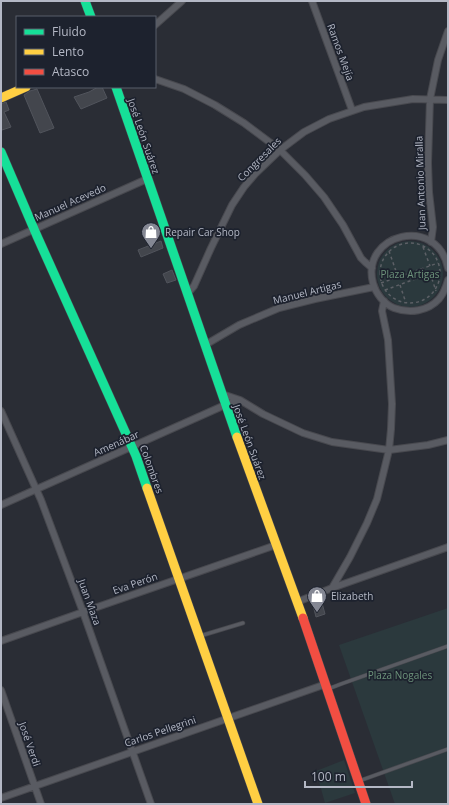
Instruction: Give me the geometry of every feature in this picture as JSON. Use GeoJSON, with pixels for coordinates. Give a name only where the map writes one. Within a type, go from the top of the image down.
{"type":"FeatureCollection","features":[{"type":"Feature","properties":{"kind":"street"},"geometry":{"type":"LineString","coordinates":[[85,1],[91,16]]}},
{"type":"Feature","properties":{"kind":"street"},"geometry":{"type":"LineString","coordinates":[[156,24],[182,1]]}},
{"type":"Feature","properties":{"kind":"street","name":"Ramos Mejía"},"geometry":{"type":"LineString","coordinates":[[312,1],[352,110]]}},
{"type":"Feature","properties":{"kind":"street","name":"Juan Antonio Miralla"},"geometry":{"type":"LineString","coordinates":[[431,242],[433,227],[429,192],[428,163],[430,100],[438,60],[448,31]]}},
{"type":"Feature","properties":{"kind":"street"},"geometry":{"type":"LineString","coordinates":[[156,79],[184,90],[215,105],[244,123],[280,150],[324,197],[343,225],[361,258],[372,268]]}},
{"type":"Feature","properties":{"kind":"street"},"geometry":{"type":"LineString","coordinates":[[1,98],[24,88]]}},
{"type":"Feature","properties":{"kind":"street","name":"José León Suárez"},"geometry":{"type":"LineString","coordinates":[[116,88],[225,405],[297,602],[366,804]]}},
{"type":"Feature","properties":{"kind":"street","name":"Congresales"},"geometry":{"type":"LineString","coordinates":[[187,294],[194,286],[232,205],[244,187],[280,150],[304,132],[330,119],[364,107],[413,99],[448,100]]}},
{"type":"Feature","properties":{"kind":"street","name":"Colombres"},"geometry":{"type":"LineString","coordinates":[[1,152],[34,230],[132,446],[180,578],[258,804]]}},
{"type":"Feature","properties":{"kind":"street","name":"Manuel Acevedo"},"geometry":{"type":"LineString","coordinates":[[1,244],[147,179]]}},
{"type":"Feature","properties":{"kind":"street"},"geometry":{"type":"LineString","coordinates":[[448,264],[441,250],[431,242],[420,237],[409,235],[397,238],[387,243],[375,258],[372,268],[374,287],[378,294],[392,307],[402,311],[412,312],[422,310],[431,305],[439,299],[445,290],[448,280]]}},
{"type":"Feature","properties":{"kind":"street","name":"Manuel Artigas"},"geometry":{"type":"LineString","coordinates":[[205,345],[239,325],[280,308],[315,298],[374,287]]}},
{"type":"Feature","properties":{"kind":"street"},"geometry":{"type":"LineString","coordinates":[[332,588],[350,557],[377,499],[389,450],[392,404],[388,340],[382,311],[384,301]]}},
{"type":"Feature","properties":{"kind":"street"},"geometry":{"type":"LineString","coordinates":[[222,394],[239,400],[263,414],[303,433],[332,442],[389,450],[428,445],[448,440]]}},
{"type":"Feature","properties":{"kind":"street","name":"Amenábar"},"geometry":{"type":"LineString","coordinates":[[1,505],[239,400]]}},
{"type":"Feature","properties":{"kind":"street","name":"Juan Maza"},"geometry":{"type":"LineString","coordinates":[[1,410],[36,490],[83,612],[151,804]]}},
{"type":"Feature","properties":{"kind":"street","name":"Eva Perón"},"geometry":{"type":"LineString","coordinates":[[1,642],[276,545]]}},
{"type":"Feature","properties":{"kind":"street"},"geometry":{"type":"LineString","coordinates":[[297,602],[448,547]]}},
{"type":"Feature","properties":{"kind":"street","name":"Carlos Pellegrini"},"geometry":{"type":"LineString","coordinates":[[1,798],[132,751],[327,687]]}},
{"type":"Feature","properties":{"kind":"street","name":"José Verdi"},"geometry":{"type":"LineString","coordinates":[[1,690],[41,804]]}},
{"type":"Feature","properties":{"kind":"lane"},"geometry":{"type":"LineString","coordinates":[[200,636],[243,623]]}},
{"type":"Feature","properties":{"kind":"lane","name":"Carlos Pellegrini"},"geometry":{"type":"LineString","coordinates":[[327,687],[341,684],[448,646]]}},
{"type":"Feature","properties":{"kind":"lane"},"geometry":{"type":"LineString","coordinates":[[359,781],[448,749]]}},
{"type":"Feature","properties":{"kind":"path"},"geometry":{"type":"LineString","coordinates":[[387,243],[398,277]]}},
{"type":"Feature","properties":{"kind":"path"},"geometry":{"type":"LineString","coordinates":[[404,243],[423,245],[431,251],[439,263],[440,279],[436,290],[430,297],[421,302],[410,304],[400,302],[391,297],[381,284],[379,270],[382,261],[389,251],[404,243]]}},
{"type":"Feature","properties":{"kind":"path"},"geometry":{"type":"LineString","coordinates":[[423,245],[430,266]]}},
{"type":"Feature","properties":{"kind":"path"},"geometry":{"type":"LineString","coordinates":[[381,284],[439,263]]}},
{"type":"Feature","properties":{"kind":"path"},"geometry":{"type":"LineString","coordinates":[[385,290],[440,270]]}},
{"type":"Feature","properties":{"kind":"path"},"geometry":{"type":"LineString","coordinates":[[430,274],[439,299]]}},
{"type":"Feature","properties":{"kind":"path"},"geometry":{"type":"LineString","coordinates":[[400,285],[406,303]]}},
{"type":"Feature","properties":{"kind":"green space","name":"Plaza Artigas"},"geometry":{"type":"Polygon","coordinates":[[[410,241],[423,244],[433,251],[440,261],[443,274],[440,287],[433,297],[423,304],[410,307],[397,304],[387,297],[380,287],[377,274],[380,261],[387,251],[397,244],[410,241]]]}},
{"type":"Feature","properties":{"kind":"green space","name":"Plaza Nogales"},"geometry":{"type":"Polygon","coordinates":[[[448,608],[448,804],[395,804],[339,645],[448,608]]]}},
{"type":"Feature","properties":{"kind":"green space"},"geometry":{"type":"Polygon","coordinates":[[[344,760],[355,793],[325,803],[316,771],[344,760]]]}},
{"type":"Feature","properties":{"kind":"building"},"geometry":{"type":"Polygon","coordinates":[[[96,88],[102,88],[107,98],[81,109],[74,97],[96,88]]]}},
{"type":"Feature","properties":{"kind":"building"},"geometry":{"type":"Polygon","coordinates":[[[37,89],[54,128],[40,133],[24,95],[37,89]]]}},
{"type":"Feature","properties":{"kind":"building"},"geometry":{"type":"Polygon","coordinates":[[[6,102],[9,110],[4,112],[11,127],[2,130],[1,104],[6,102]]]}},
{"type":"Feature","properties":{"kind":"building","name":"Repair Car Shop"},"geometry":{"type":"Polygon","coordinates":[[[161,241],[163,248],[141,257],[138,250],[161,241]]]}},
{"type":"Feature","properties":{"kind":"building"},"geometry":{"type":"Polygon","coordinates":[[[172,270],[176,280],[167,283],[163,274],[172,270]]]}},
{"type":"Feature","properties":{"kind":"building"},"geometry":{"type":"Polygon","coordinates":[[[322,603],[325,614],[316,617],[313,605],[322,603]]]}},
{"type":"Feature","properties":{"kind":"traffic: fast"},"geometry":{"type":"LineString","coordinates":[[85,1],[91,16]]}},
{"type":"Feature","properties":{"kind":"traffic: fast"},"geometry":{"type":"LineString","coordinates":[[116,88],[237,437]]}},
{"type":"Feature","properties":{"kind":"traffic: fast"},"geometry":{"type":"LineString","coordinates":[[1,152],[136,456],[147,488]]}},
{"type":"Feature","properties":{"kind":"traffic: slow"},"geometry":{"type":"LineString","coordinates":[[1,98],[24,88]]}},
{"type":"Feature","properties":{"kind":"traffic: slow"},"geometry":{"type":"LineString","coordinates":[[237,437],[303,618]]}},
{"type":"Feature","properties":{"kind":"traffic: slow"},"geometry":{"type":"LineString","coordinates":[[147,488],[258,804]]}},
{"type":"Feature","properties":{"kind":"traffic: jam"},"geometry":{"type":"LineString","coordinates":[[303,618],[366,804]]}},
{"type":"Feature","properties":{"kind":"place","name":"Repair Car Shop"},"geometry":{"type":"Point","coordinates":[151,249]}},
{"type":"Feature","properties":{"kind":"place","name":"Elizabeth"},"geometry":{"type":"Point","coordinates":[317,613]}}]}
